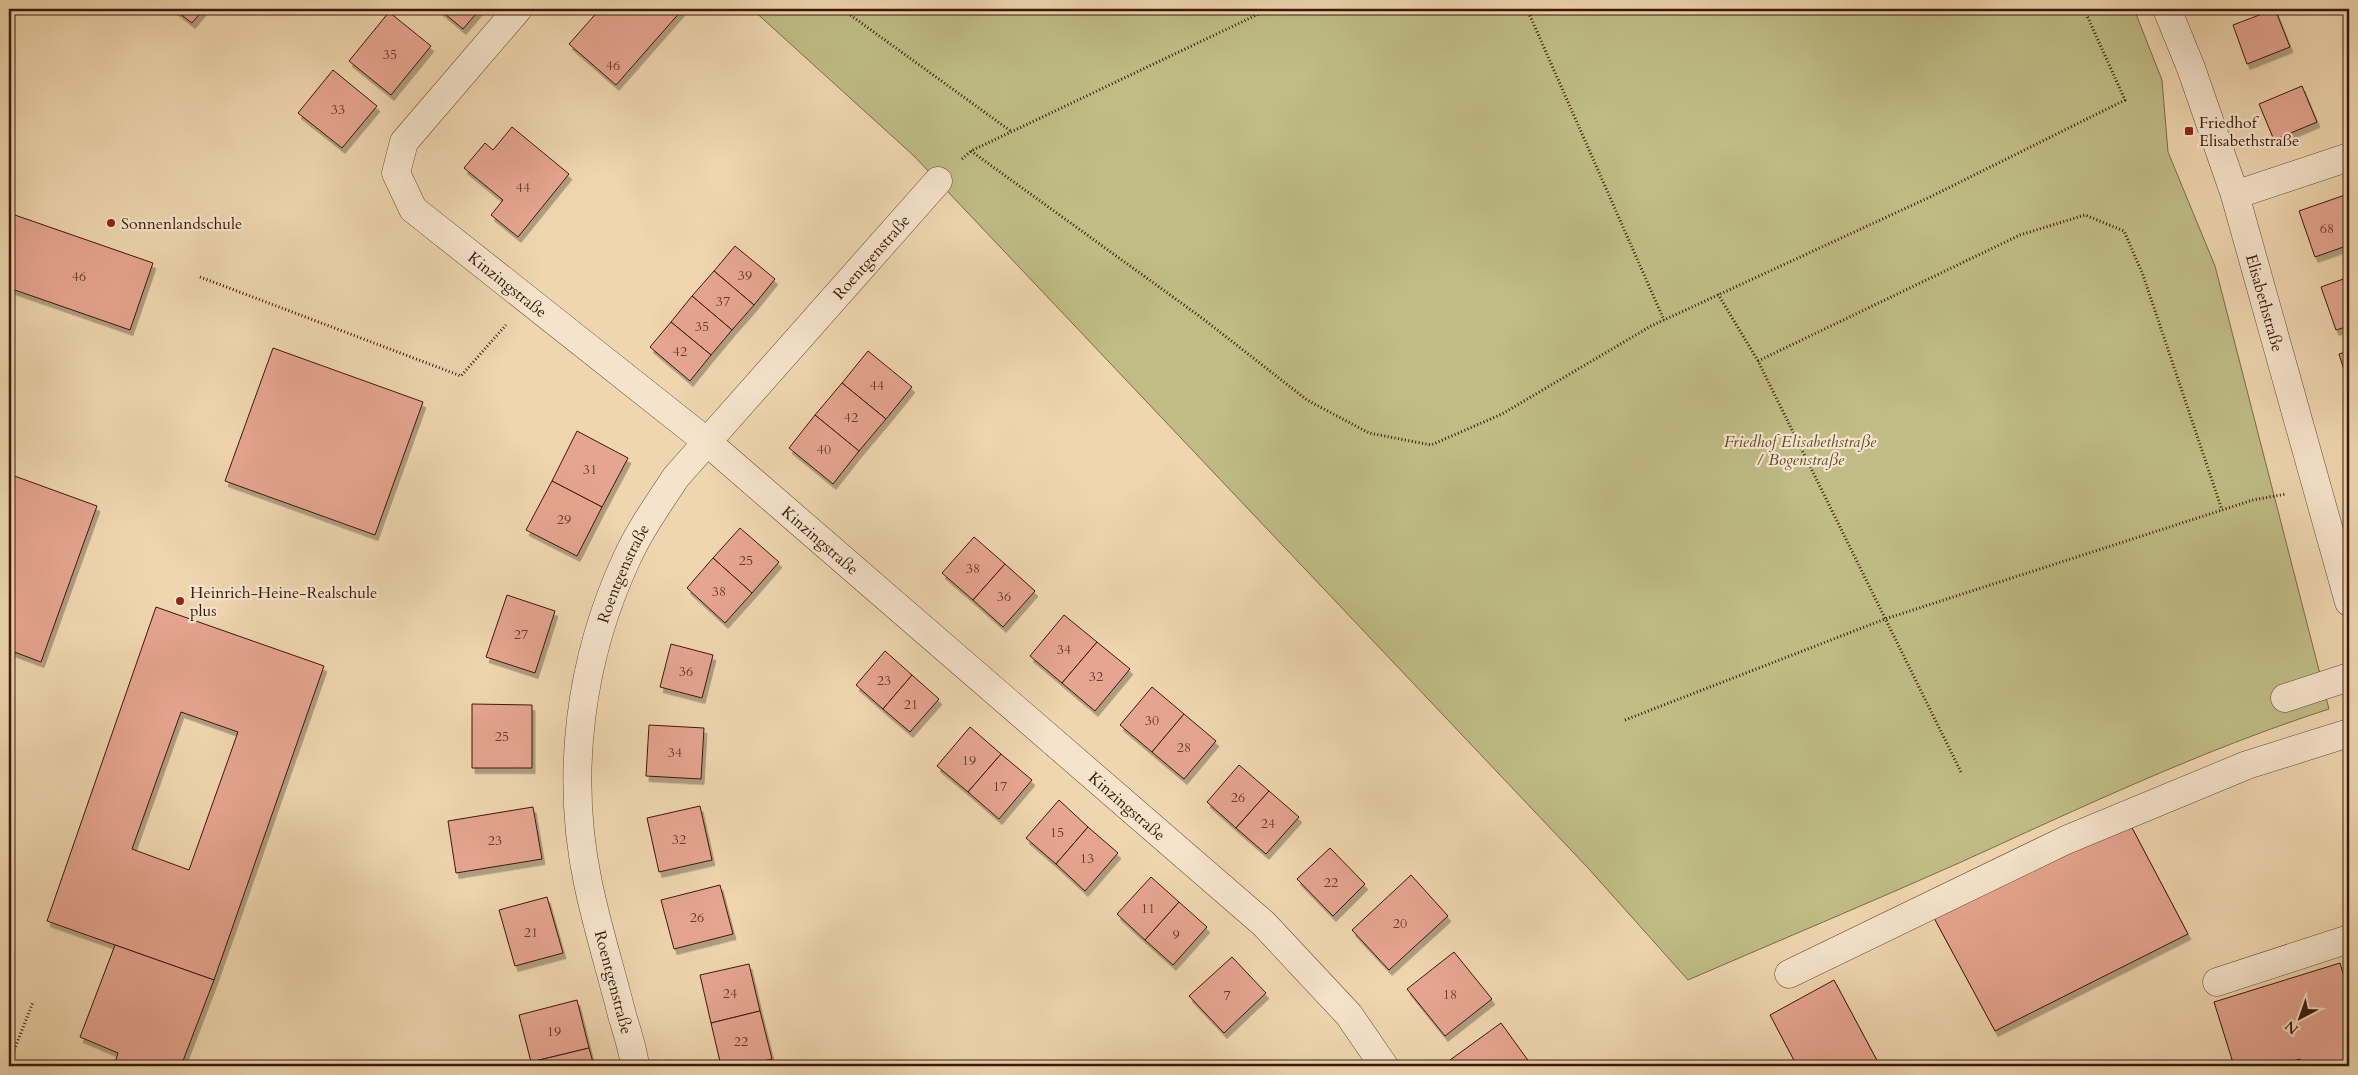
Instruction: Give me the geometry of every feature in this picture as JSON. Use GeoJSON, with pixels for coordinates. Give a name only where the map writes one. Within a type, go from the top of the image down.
{"type":"FeatureCollection","features":[{"type":"Feature","properties":{"kind":"street","name":"Kinzingstraße"},"geometry":{"type":"LineString","coordinates":[[518,9],[404,142],[396,173],[413,209],[706,441],[1264,924],[1349,1015],[1384,1066]]}},
{"type":"Feature","properties":{"kind":"street","name":"Elisabethstraße"},"geometry":{"type":"LineString","coordinates":[[2166,9],[2207,111],[2235,195],[2349,602]]}},
{"type":"Feature","properties":{"kind":"street"},"geometry":{"type":"LineString","coordinates":[[2235,195],[2349,157]]}},
{"type":"Feature","properties":{"kind":"street","name":"Roentgenstraße"},"geometry":{"type":"LineString","coordinates":[[635,1066],[588,884],[580,843],[576,807],[576,769],[580,727],[595,646],[611,597],[627,558],[651,515],[676,478],[706,441],[938,181]]}},
{"type":"Feature","properties":{"kind":"street"},"geometry":{"type":"LineString","coordinates":[[2285,698],[2349,677]]}},
{"type":"Feature","properties":{"kind":"street"},"geometry":{"type":"LineString","coordinates":[[1789,974],[2066,840],[2247,766],[2349,733]]}},
{"type":"Feature","properties":{"kind":"street"},"geometry":{"type":"LineString","coordinates":[[2217,982],[2349,939]]}},
{"type":"Feature","properties":{"kind":"path"},"geometry":{"type":"LineString","coordinates":[[842,9],[1012,132]]}},
{"type":"Feature","properties":{"kind":"path"},"geometry":{"type":"LineString","coordinates":[[1269,9],[971,151],[1202,318],[1307,400],[1369,433],[1430,444],[1502,414],[1566,375],[1664,320],[1930,197],[2125,100],[2084,9]]}},
{"type":"Feature","properties":{"kind":"path"},"geometry":{"type":"LineString","coordinates":[[1527,9],[1664,320]]}},
{"type":"Feature","properties":{"kind":"path"},"geometry":{"type":"LineString","coordinates":[[1758,361],[2020,235],[2085,215],[2124,231],[2143,275],[2222,510]]}},
{"type":"Feature","properties":{"kind":"path"},"geometry":{"type":"LineString","coordinates":[[200,277],[461,376],[528,300]]}},
{"type":"Feature","properties":{"kind":"path"},"geometry":{"type":"LineString","coordinates":[[1718,294],[1758,361],[1961,772]]}},
{"type":"Feature","properties":{"kind":"path"},"geometry":{"type":"LineString","coordinates":[[1625,720],[1886,619],[2253,500],[2318,488]]}},
{"type":"Feature","properties":{"kind":"path"},"geometry":{"type":"LineString","coordinates":[[9,1064],[33,1002]]}},
{"type":"Feature","properties":{"kind":"green space","name":"Friedhof Elisabethstraße / Bogenstraße"},"geometry":{"type":"Polygon","coordinates":[[[752,9],[2134,9],[2162,80],[2168,152],[2215,266],[2329,709],[2188,761],[1925,878],[1688,980],[1588,868],[914,156],[752,9]]]}},
{"type":"Feature","properties":{"kind":"building"},"geometry":{"type":"Polygon","coordinates":[[[174,9],[204,9],[192,23],[174,9]]]}},
{"type":"Feature","properties":{"kind":"building"},"geometry":{"type":"Polygon","coordinates":[[[439,9],[480,9],[463,29],[439,9]]]}},
{"type":"Feature","properties":{"kind":"building"},"geometry":{"type":"Polygon","coordinates":[[[600,9],[682,10],[616,85],[569,44],[600,9]]]}},
{"type":"Feature","properties":{"kind":"building"},"geometry":{"type":"Polygon","coordinates":[[[2275,9],[2290,47],[2247,64],[2233,25],[2275,9]]]}},
{"type":"Feature","properties":{"kind":"building"},"geometry":{"type":"Polygon","coordinates":[[[389,12],[431,46],[391,95],[349,61],[389,12]]]}},
{"type":"Feature","properties":{"kind":"building"},"geometry":{"type":"Polygon","coordinates":[[[333,70],[377,106],[342,148],[298,113],[333,70]]]}},
{"type":"Feature","properties":{"kind":"building"},"geometry":{"type":"Polygon","coordinates":[[[2302,86],[2317,122],[2274,140],[2259,104],[2302,86]]]}},
{"type":"Feature","properties":{"kind":"building"},"geometry":{"type":"Polygon","coordinates":[[[512,127],[569,174],[518,237],[491,215],[503,200],[464,168],[485,143],[493,150],[512,127]]]}},
{"type":"Feature","properties":{"kind":"building"},"geometry":{"type":"Polygon","coordinates":[[[2345,195],[2349,206],[2349,245],[2315,257],[2299,211],[2345,195]]]}},
{"type":"Feature","properties":{"kind":"building"},"geometry":{"type":"Polygon","coordinates":[[[9,213],[153,263],[130,330],[9,288],[9,213]]]}},
{"type":"Feature","properties":{"kind":"building"},"geometry":{"type":"Polygon","coordinates":[[[735,246],[775,279],[754,305],[714,271],[735,246]]]}},
{"type":"Feature","properties":{"kind":"building"},"geometry":{"type":"Polygon","coordinates":[[[714,271],[754,305],[732,330],[692,296],[714,271]]]}},
{"type":"Feature","properties":{"kind":"building"},"geometry":{"type":"Polygon","coordinates":[[[2349,277],[2349,326],[2336,330],[2321,287],[2349,277]]]}},
{"type":"Feature","properties":{"kind":"building"},"geometry":{"type":"Polygon","coordinates":[[[692,296],[732,330],[711,355],[671,322],[692,296]]]}},
{"type":"Feature","properties":{"kind":"building"},"geometry":{"type":"Polygon","coordinates":[[[671,322],[711,355],[690,381],[650,347],[671,322]]]}},
{"type":"Feature","properties":{"kind":"building"},"geometry":{"type":"Polygon","coordinates":[[[273,348],[423,402],[375,535],[225,481],[273,348]]]}},
{"type":"Feature","properties":{"kind":"building"},"geometry":{"type":"Polygon","coordinates":[[[868,351],[912,387],[886,419],[842,383],[868,351]]]}},
{"type":"Feature","properties":{"kind":"building"},"geometry":{"type":"Polygon","coordinates":[[[2349,351],[2349,386],[2339,354],[2349,351]]]}},
{"type":"Feature","properties":{"kind":"building"},"geometry":{"type":"Polygon","coordinates":[[[842,383],[886,419],[859,451],[815,415],[842,383]]]}},
{"type":"Feature","properties":{"kind":"building"},"geometry":{"type":"Polygon","coordinates":[[[815,415],[859,451],[833,484],[789,448],[815,415]]]}},
{"type":"Feature","properties":{"kind":"building"},"geometry":{"type":"Polygon","coordinates":[[[577,431],[628,458],[602,507],[552,481],[577,431]]]}},
{"type":"Feature","properties":{"kind":"building"},"geometry":{"type":"Polygon","coordinates":[[[9,474],[97,506],[41,662],[9,650],[9,474]]]}},
{"type":"Feature","properties":{"kind":"building"},"geometry":{"type":"Polygon","coordinates":[[[552,481],[602,507],[577,556],[526,530],[552,481]]]}},
{"type":"Feature","properties":{"kind":"building"},"geometry":{"type":"Polygon","coordinates":[[[740,528],[779,562],[752,593],[713,558],[740,528]]]}},
{"type":"Feature","properties":{"kind":"building"},"geometry":{"type":"Polygon","coordinates":[[[974,537],[1005,564],[973,600],[942,573],[974,537]]]}},
{"type":"Feature","properties":{"kind":"building"},"geometry":{"type":"Polygon","coordinates":[[[713,558],[752,593],[725,623],[687,588],[713,558]]]}},
{"type":"Feature","properties":{"kind":"building"},"geometry":{"type":"Polygon","coordinates":[[[1005,564],[1035,591],[1003,627],[973,600],[1005,564]]]}},
{"type":"Feature","properties":{"kind":"building"},"geometry":{"type":"Polygon","coordinates":[[[507,595],[555,611],[535,673],[486,657],[507,595]]]}},
{"type":"Feature","properties":{"kind":"building"},"geometry":{"type":"Polygon","coordinates":[[[156,607],[324,666],[214,980],[47,921],[156,607]],[[181,712],[132,849],[189,870],[238,732],[181,712]]]}},
{"type":"Feature","properties":{"kind":"building"},"geometry":{"type":"Polygon","coordinates":[[[1064,615],[1097,642],[1062,683],[1030,656],[1064,615]]]}},
{"type":"Feature","properties":{"kind":"building"},"geometry":{"type":"Polygon","coordinates":[[[1097,642],[1130,669],[1095,711],[1062,683],[1097,642]]]}},
{"type":"Feature","properties":{"kind":"building"},"geometry":{"type":"Polygon","coordinates":[[[671,644],[713,655],[702,698],[660,687],[671,644]]]}},
{"type":"Feature","properties":{"kind":"building"},"geometry":{"type":"Polygon","coordinates":[[[885,651],[912,675],[883,709],[856,685],[885,651]]]}},
{"type":"Feature","properties":{"kind":"building"},"geometry":{"type":"Polygon","coordinates":[[[912,675],[939,699],[910,732],[883,709],[912,675]]]}},
{"type":"Feature","properties":{"kind":"building"},"geometry":{"type":"Polygon","coordinates":[[[1152,687],[1184,714],[1152,752],[1120,725],[1152,687]]]}},
{"type":"Feature","properties":{"kind":"building"},"geometry":{"type":"Polygon","coordinates":[[[472,704],[532,705],[532,768],[472,768],[472,704]]]}},
{"type":"Feature","properties":{"kind":"building"},"geometry":{"type":"Polygon","coordinates":[[[1184,714],[1216,741],[1184,779],[1152,752],[1184,714]]]}},
{"type":"Feature","properties":{"kind":"building"},"geometry":{"type":"Polygon","coordinates":[[[649,725],[704,728],[701,779],[646,776],[649,725]]]}},
{"type":"Feature","properties":{"kind":"building"},"geometry":{"type":"Polygon","coordinates":[[[970,727],[1001,754],[968,792],[937,766],[970,727]]]}},
{"type":"Feature","properties":{"kind":"building"},"geometry":{"type":"Polygon","coordinates":[[[1001,754],[1032,780],[999,819],[968,792],[1001,754]]]}},
{"type":"Feature","properties":{"kind":"building"},"geometry":{"type":"Polygon","coordinates":[[[1239,765],[1269,791],[1236,828],[1207,802],[1239,765]]]}},
{"type":"Feature","properties":{"kind":"building"},"geometry":{"type":"Polygon","coordinates":[[[1269,791],[1299,817],[1266,854],[1236,828],[1269,791]]]}},
{"type":"Feature","properties":{"kind":"building"},"geometry":{"type":"Polygon","coordinates":[[[1059,800],[1088,827],[1056,864],[1026,838],[1059,800]]]}},
{"type":"Feature","properties":{"kind":"building"},"geometry":{"type":"Polygon","coordinates":[[[700,806],[712,860],[659,872],[647,818],[700,806]]]}},
{"type":"Feature","properties":{"kind":"building"},"geometry":{"type":"Polygon","coordinates":[[[533,807],[542,859],[456,873],[448,821],[533,807]]]}},
{"type":"Feature","properties":{"kind":"building"},"geometry":{"type":"Polygon","coordinates":[[[2130,824],[2188,934],[1995,1031],[1934,918],[2130,824]]]}},
{"type":"Feature","properties":{"kind":"building"},"geometry":{"type":"Polygon","coordinates":[[[1088,827],[1118,853],[1085,891],[1056,864],[1088,827]]]}},
{"type":"Feature","properties":{"kind":"building"},"geometry":{"type":"Polygon","coordinates":[[[1330,848],[1365,884],[1333,916],[1297,879],[1330,848]]]}},
{"type":"Feature","properties":{"kind":"building"},"geometry":{"type":"Polygon","coordinates":[[[1411,875],[1448,916],[1389,970],[1352,930],[1411,875]]]}},
{"type":"Feature","properties":{"kind":"building"},"geometry":{"type":"Polygon","coordinates":[[[1151,877],[1179,902],[1145,940],[1117,914],[1151,877]]]}},
{"type":"Feature","properties":{"kind":"building"},"geometry":{"type":"Polygon","coordinates":[[[720,885],[733,934],[674,949],[661,900],[720,885]]]}},
{"type":"Feature","properties":{"kind":"building"},"geometry":{"type":"Polygon","coordinates":[[[547,897],[563,953],[515,966],[499,910],[547,897]]]}},
{"type":"Feature","properties":{"kind":"building"},"geometry":{"type":"Polygon","coordinates":[[[1179,902],[1207,927],[1173,965],[1145,940],[1179,902]]]}},
{"type":"Feature","properties":{"kind":"building"},"geometry":{"type":"Polygon","coordinates":[[[115,945],[214,980],[181,1066],[114,1066],[118,1053],[80,1037],[115,945]]]}},
{"type":"Feature","properties":{"kind":"building"},"geometry":{"type":"Polygon","coordinates":[[[1454,952],[1492,999],[1445,1036],[1407,989],[1454,952]]]}},
{"type":"Feature","properties":{"kind":"building"},"geometry":{"type":"Polygon","coordinates":[[[1232,957],[1266,993],[1224,1033],[1189,996],[1232,957]]]}},
{"type":"Feature","properties":{"kind":"building"},"geometry":{"type":"Polygon","coordinates":[[[2340,963],[2349,993],[2349,1066],[2302,1066],[2300,1059],[2277,1066],[2234,1066],[2214,1002],[2340,963]]]}},
{"type":"Feature","properties":{"kind":"building"},"geometry":{"type":"Polygon","coordinates":[[[749,964],[760,1011],[711,1023],[700,975],[749,964]]]}},
{"type":"Feature","properties":{"kind":"building"},"geometry":{"type":"Polygon","coordinates":[[[1834,980],[1880,1066],[1797,1066],[1770,1015],[1834,980]]]}},
{"type":"Feature","properties":{"kind":"building"},"geometry":{"type":"Polygon","coordinates":[[[577,1000],[589,1048],[531,1062],[519,1015],[577,1000]]]}},
{"type":"Feature","properties":{"kind":"building"},"geometry":{"type":"Polygon","coordinates":[[[760,1011],[772,1059],[740,1066],[721,1066],[711,1023],[760,1011]]]}},
{"type":"Feature","properties":{"kind":"building"},"geometry":{"type":"Polygon","coordinates":[[[1501,1023],[1530,1063],[1526,1066],[1455,1066],[1450,1060],[1501,1023]]]}},
{"type":"Feature","properties":{"kind":"building"},"geometry":{"type":"Polygon","coordinates":[[[589,1048],[594,1066],[532,1066],[531,1062],[589,1048]]]}},
{"type":"Feature","properties":{"kind":"place","name":"Friedhof Elisabethstraße"},"geometry":{"type":"Point","coordinates":[2189,131]}},
{"type":"Feature","properties":{"kind":"place","name":"Sonnenlandschule"},"geometry":{"type":"Point","coordinates":[111,223]}},
{"type":"Feature","properties":{"kind":"place","name":"Heinrich-Heine-Realschule plus"},"geometry":{"type":"Point","coordinates":[180,601]}}]}
